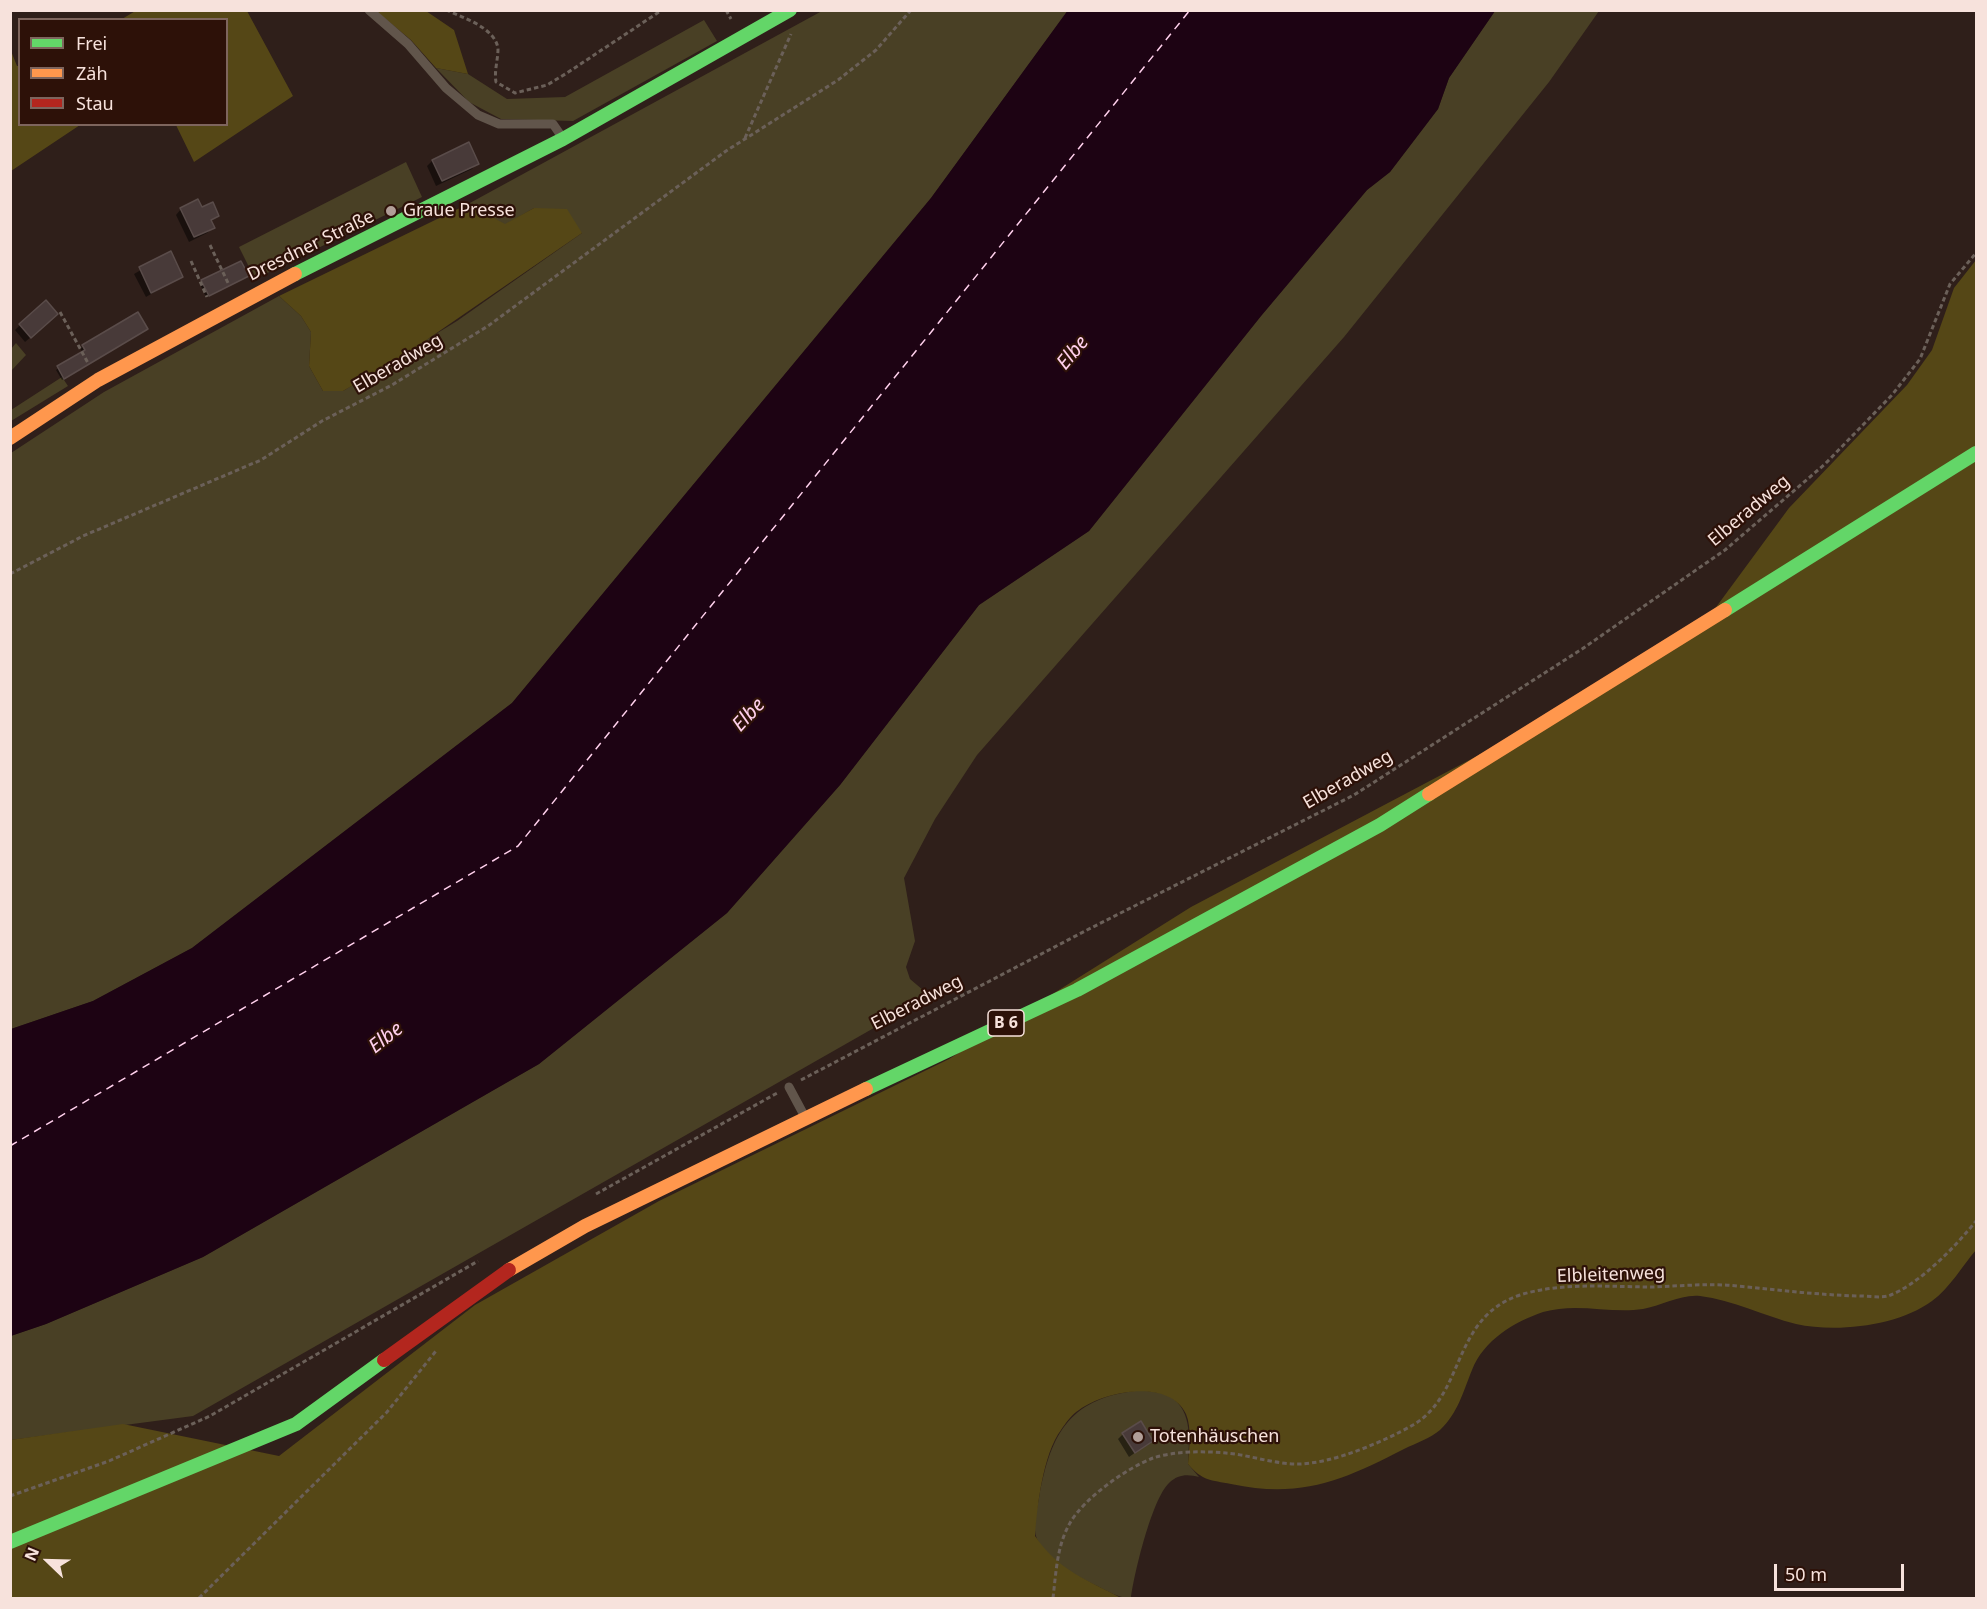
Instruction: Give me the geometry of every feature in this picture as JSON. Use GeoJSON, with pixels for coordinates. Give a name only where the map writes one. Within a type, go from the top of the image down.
{"type":"FeatureCollection","features":[{"type":"Feature","properties":{"kind":"main road","name":"Dresdner Straße"},"geometry":{"type":"LineString","coordinates":[[10,438],[98,380],[215,315],[563,139],[790,10]]}},
{"type":"Feature","properties":{"kind":"main road","name":"B 6"},"geometry":{"type":"LineString","coordinates":[[10,1542],[296,1424],[493,1280],[585,1226],[805,1117],[1077,990],[1380,825],[1977,453]]}},
{"type":"Feature","properties":{"kind":"lane"},"geometry":{"type":"LineString","coordinates":[[369,10],[408,44],[446,88],[478,115],[499,124],[553,124],[563,139]]}},
{"type":"Feature","properties":{"kind":"lane"},"geometry":{"type":"LineString","coordinates":[[789,1087],[805,1117]]}},
{"type":"Feature","properties":{"kind":"path"},"geometry":{"type":"LineString","coordinates":[[446,10],[469,20],[494,39],[498,49],[494,69],[496,82],[514,93],[557,79],[662,10]]}},
{"type":"Feature","properties":{"kind":"path","name":"Elberadweg"},"geometry":{"type":"LineString","coordinates":[[10,574],[82,536],[261,460],[322,421],[392,385],[488,326],[744,140],[838,81],[876,50],[911,10]]}},
{"type":"Feature","properties":{"kind":"path"},"geometry":{"type":"LineString","coordinates":[[744,140],[791,32]]}},
{"type":"Feature","properties":{"kind":"path"},"geometry":{"type":"LineString","coordinates":[[210,245],[230,286]]}},
{"type":"Feature","properties":{"kind":"path","name":"Elberadweg"},"geometry":{"type":"LineString","coordinates":[[594,1195],[789,1087],[1076,936],[1354,795],[1582,649],[1725,550],[1824,464],[1892,395],[1920,359],[1950,284],[1977,253]]}},
{"type":"Feature","properties":{"kind":"path"},"geometry":{"type":"LineString","coordinates":[[191,261],[207,297]]}},
{"type":"Feature","properties":{"kind":"path"},"geometry":{"type":"LineString","coordinates":[[60,312],[89,364]]}},
{"type":"Feature","properties":{"kind":"path","name":"Elbleitenweg"},"geometry":{"type":"LineString","coordinates":[[1053,1599],[1059,1553],[1069,1524],[1082,1507],[1114,1481],[1154,1458],[1195,1452],[1226,1453],[1298,1464],[1351,1453],[1391,1437],[1417,1423],[1436,1404],[1454,1377],[1460,1355],[1473,1331],[1494,1310],[1519,1295],[1561,1288],[1734,1285],[1808,1295],[1887,1296],[1923,1274],[1958,1243],[1977,1221]]}},
{"type":"Feature","properties":{"kind":"path"},"geometry":{"type":"LineString","coordinates":[[10,1496],[109,1461],[210,1416],[480,1261]]}},
{"type":"Feature","properties":{"kind":"path"},"geometry":{"type":"LineString","coordinates":[[199,1599],[387,1412],[436,1350]]}},
{"type":"Feature","properties":{"kind":"shaded area"},"geometry":{"type":"Polygon","coordinates":[[[137,10],[247,11],[293,96],[194,162],[176,126],[228,126],[228,18],[124,18],[137,10]]]}},
{"type":"Feature","properties":{"kind":"shaded area"},"geometry":{"type":"Polygon","coordinates":[[[376,11],[426,11],[454,30],[468,74],[436,68],[411,40],[376,11]]]}},
{"type":"Feature","properties":{"kind":"shaded area"},"geometry":{"type":"Polygon","coordinates":[[[822,11],[1068,11],[931,198],[512,703],[192,948],[93,1001],[11,1029],[11,453],[104,392],[279,296],[301,316],[311,332],[309,366],[323,391],[343,391],[457,321],[582,233],[534,208],[505,225],[468,204],[822,11]]]}},
{"type":"Feature","properties":{"kind":"shaded area"},"geometry":{"type":"Polygon","coordinates":[[[1495,11],[1599,11],[1549,82],[1344,337],[977,755],[935,819],[904,878],[915,941],[906,967],[910,979],[930,996],[193,1416],[11,1440],[10,1336],[46,1324],[203,1257],[539,1064],[727,913],[840,785],[979,605],[1089,531],[1261,316],[1367,190],[1390,172],[1438,109],[1449,78],[1495,11]]]}},
{"type":"Feature","properties":{"kind":"shaded area"},"geometry":{"type":"Polygon","coordinates":[[[704,20],[717,41],[573,121],[501,119],[469,102],[436,68],[468,74],[507,99],[565,97],[704,20]]]}},
{"type":"Feature","properties":{"kind":"shaded area"},"geometry":{"type":"Polygon","coordinates":[[[11,51],[18,66],[18,126],[78,126],[11,171],[11,51]]]}},
{"type":"Feature","properties":{"kind":"shaded area"},"geometry":{"type":"Polygon","coordinates":[[[406,162],[422,197],[255,279],[239,247],[406,162]]]}},
{"type":"Feature","properties":{"kind":"shaded area"},"geometry":{"type":"Polygon","coordinates":[[[468,204],[505,224],[534,208],[567,209],[582,233],[406,354],[343,391],[323,391],[309,366],[311,332],[301,316],[279,296],[468,204]]]}},
{"type":"Feature","properties":{"kind":"shaded area"},"geometry":{"type":"Polygon","coordinates":[[[1976,260],[1976,1250],[1950,1283],[1932,1301],[1918,1310],[1885,1322],[1830,1328],[1796,1324],[1724,1301],[1700,1296],[1686,1297],[1643,1309],[1568,1308],[1543,1312],[1501,1333],[1484,1350],[1477,1359],[1456,1409],[1436,1433],[1362,1470],[1321,1484],[1301,1488],[1256,1488],[1202,1477],[1188,1464],[1190,1439],[1186,1414],[1178,1403],[1166,1396],[1136,1391],[1120,1393],[1090,1403],[1074,1414],[1055,1440],[1045,1466],[1035,1536],[1044,1548],[1064,1566],[1121,1598],[11,1598],[10,1440],[123,1424],[279,1456],[475,1305],[659,1201],[949,1059],[1191,907],[1477,756],[1700,629],[1789,508],[1907,385],[1932,350],[1954,288],[1976,260]]]}},
{"type":"Feature","properties":{"kind":"shaded area"},"geometry":{"type":"Polygon","coordinates":[[[16,343],[26,355],[11,371],[11,349],[16,343]]]}},
{"type":"Feature","properties":{"kind":"shaded area"},"geometry":{"type":"Polygon","coordinates":[[[62,377],[68,386],[11,421],[11,410],[62,377]]]}},
{"type":"Feature","properties":{"kind":"shaded area"},"geometry":{"type":"Polygon","coordinates":[[[1142,1390],[1168,1395],[1178,1403],[1188,1428],[1188,1464],[1199,1477],[1187,1475],[1172,1480],[1156,1504],[1145,1538],[1131,1598],[1112,1593],[1061,1566],[1047,1554],[1037,1539],[1035,1524],[1050,1454],[1058,1436],[1068,1422],[1081,1410],[1098,1400],[1142,1390]]]}},
{"type":"Feature","properties":{"kind":"water","name":"Elbe"},"geometry":{"type":"Polygon","coordinates":[[[1068,10],[1495,11],[1449,78],[1438,109],[1390,172],[1367,190],[1261,316],[1089,531],[979,605],[840,785],[727,913],[539,1064],[203,1257],[46,1324],[11,1336],[11,1029],[93,1001],[192,948],[512,703],[931,198],[1068,10]]]}},
{"type":"Feature","properties":{"kind":"building"},"geometry":{"type":"Polygon","coordinates":[[[469,142],[479,164],[442,181],[432,160],[469,142]]]}},
{"type":"Feature","properties":{"kind":"building"},"geometry":{"type":"Polygon","coordinates":[[[198,199],[202,207],[213,202],[219,216],[211,220],[215,228],[194,237],[180,208],[198,199]]]}},
{"type":"Feature","properties":{"kind":"building"},"geometry":{"type":"Polygon","coordinates":[[[171,251],[183,277],[151,293],[139,267],[171,251]]]}},
{"type":"Feature","properties":{"kind":"building"},"geometry":{"type":"Polygon","coordinates":[[[241,261],[249,276],[209,296],[201,280],[241,261]]]}},
{"type":"Feature","properties":{"kind":"building"},"geometry":{"type":"Polygon","coordinates":[[[46,300],[58,314],[31,338],[19,324],[46,300]]]}},
{"type":"Feature","properties":{"kind":"building"},"geometry":{"type":"Polygon","coordinates":[[[138,312],[148,329],[64,379],[57,366],[85,350],[82,345],[138,312]]]}},
{"type":"Feature","properties":{"kind":"building","name":"Totenhäuschen"},"geometry":{"type":"Polygon","coordinates":[[[1141,1421],[1153,1441],[1135,1453],[1122,1433],[1141,1421]]]}},
{"type":"Feature","properties":{"kind":"ferry route"},"geometry":{"type":"LineString","coordinates":[[10,1146],[518,846],[1190,10]]}},
{"type":"Feature","properties":{"kind":"traffic: fast"},"geometry":{"type":"LineString","coordinates":[[295,274],[563,139],[790,10]]}},
{"type":"Feature","properties":{"kind":"traffic: fast"},"geometry":{"type":"LineString","coordinates":[[1725,610],[1976,453]]}},
{"type":"Feature","properties":{"kind":"traffic: fast"},"geometry":{"type":"LineString","coordinates":[[866,1089],[1077,990],[1380,825],[1429,794]]}},
{"type":"Feature","properties":{"kind":"traffic: fast"},"geometry":{"type":"LineString","coordinates":[[10,1542],[296,1424],[384,1360]]}},
{"type":"Feature","properties":{"kind":"traffic: slow"},"geometry":{"type":"LineString","coordinates":[[10,438],[98,380],[295,274]]}},
{"type":"Feature","properties":{"kind":"traffic: slow"},"geometry":{"type":"LineString","coordinates":[[1429,794],[1725,610]]}},
{"type":"Feature","properties":{"kind":"traffic: slow"},"geometry":{"type":"LineString","coordinates":[[509,1270],[585,1226],[866,1089]]}},
{"type":"Feature","properties":{"kind":"traffic: jam"},"geometry":{"type":"LineString","coordinates":[[384,1360],[509,1270]]}},
{"type":"Feature","properties":{"kind":"place","name":"Graue Presse"},"geometry":{"type":"Point","coordinates":[391,211]}},
{"type":"Feature","properties":{"kind":"place","name":"Totenhäuschen"},"geometry":{"type":"Point","coordinates":[1138,1437]}}]}
